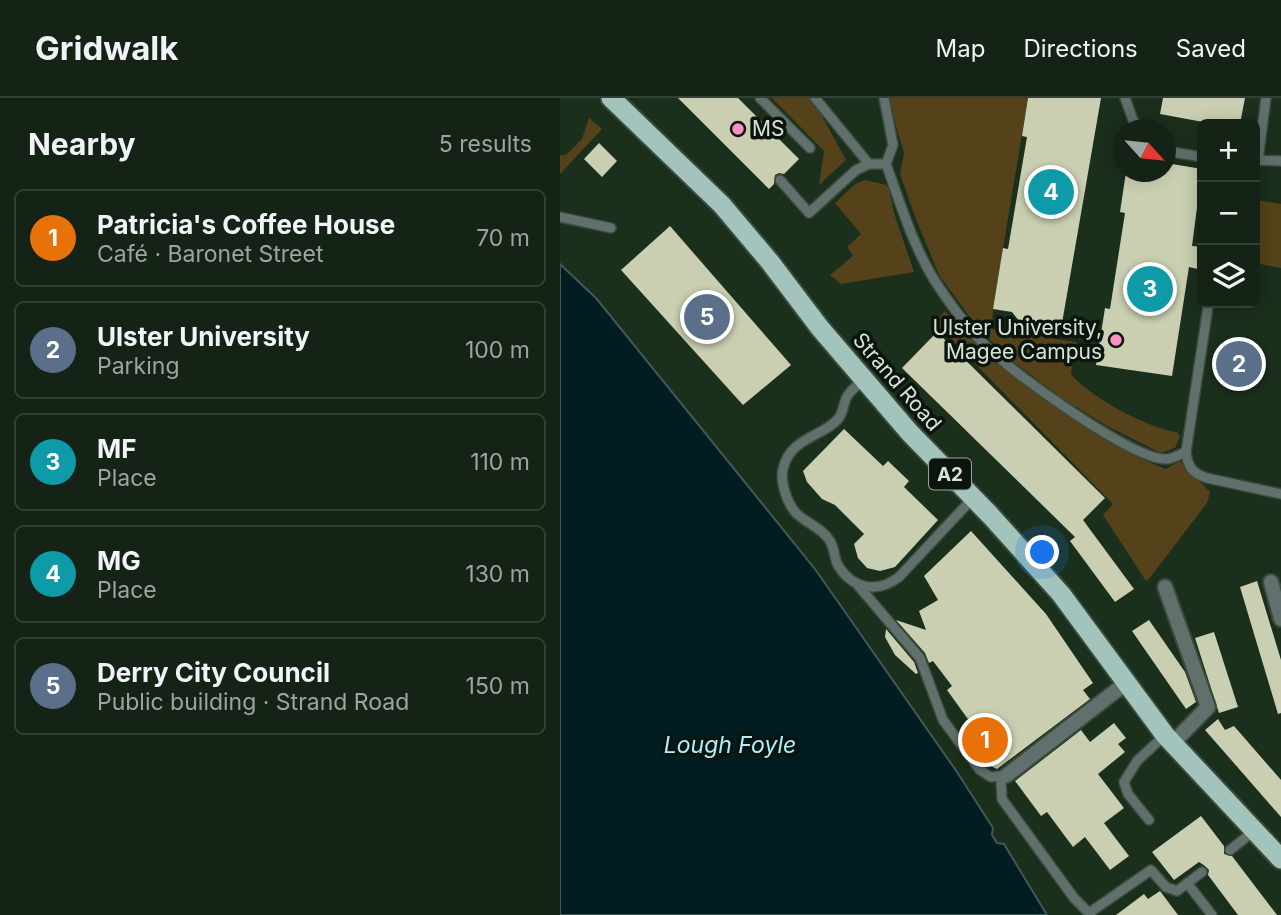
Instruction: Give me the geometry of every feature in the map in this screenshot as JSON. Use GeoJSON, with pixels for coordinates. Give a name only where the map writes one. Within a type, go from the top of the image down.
{"type":"FeatureCollection","features":[{"type":"Feature","properties":{"kind":"highway","name":"Strand Road"},"geometry":{"type":"LineString","coordinates":[[611,98],[722,205],[820,328],[910,433],[1061,594],[1169,739],[1281,859]]}},
{"type":"Feature","properties":{"kind":"street"},"geometry":{"type":"LineString","coordinates":[[1271,582],[1281,619]]}},
{"type":"Feature","properties":{"kind":"street"},"geometry":{"type":"LineString","coordinates":[[1165,587],[1208,707],[1169,739]]}},
{"type":"Feature","properties":{"kind":"street"},"geometry":{"type":"LineString","coordinates":[[1007,775],[1126,683]]}},
{"type":"Feature","properties":{"kind":"lane"},"geometry":{"type":"LineString","coordinates":[[760,98],[810,148]]}},
{"type":"Feature","properties":{"kind":"lane"},"geometry":{"type":"LineString","coordinates":[[815,98],[869,164]]}},
{"type":"Feature","properties":{"kind":"lane"},"geometry":{"type":"LineString","coordinates":[[884,98],[893,145],[887,164],[913,236],[932,276],[991,351],[1066,407],[1136,451],[1168,459],[1186,452]]}},
{"type":"Feature","properties":{"kind":"lane"},"geometry":{"type":"LineString","coordinates":[[1125,98],[1133,119]]}},
{"type":"Feature","properties":{"kind":"lane"},"geometry":{"type":"LineString","coordinates":[[1260,135],[1266,98]]}},
{"type":"Feature","properties":{"kind":"lane"},"geometry":{"type":"LineString","coordinates":[[1176,152],[1197,156]]}},
{"type":"Feature","properties":{"kind":"lane"},"geometry":{"type":"LineString","coordinates":[[1260,160],[1281,161]]}},
{"type":"Feature","properties":{"kind":"lane"},"geometry":{"type":"LineString","coordinates":[[780,180],[809,213],[856,170],[869,164],[887,164]]}},
{"type":"Feature","properties":{"kind":"lane"},"geometry":{"type":"LineString","coordinates":[[560,217],[611,228]]}},
{"type":"Feature","properties":{"kind":"lane"},"geometry":{"type":"LineString","coordinates":[[1208,308],[1186,452],[1187,464],[1195,474],[1281,494]]}},
{"type":"Feature","properties":{"kind":"lane"},"geometry":{"type":"LineString","coordinates":[[864,380],[848,395],[843,412],[836,422],[805,438],[783,467],[782,478],[794,511],[830,541],[838,565],[920,658],[943,720],[1074,898],[1090,914],[1151,870],[1166,887],[1177,891],[1202,872]]}},
{"type":"Feature","properties":{"kind":"lane"},"geometry":{"type":"LineString","coordinates":[[855,582],[876,588],[888,586],[973,498]]}},
{"type":"Feature","properties":{"kind":"lane"},"geometry":{"type":"LineString","coordinates":[[1149,820],[1128,794],[1124,782],[1137,761],[1169,739]]}},
{"type":"Feature","properties":{"kind":"lane"},"geometry":{"type":"LineString","coordinates":[[980,770],[992,778],[1007,775]]}},
{"type":"Feature","properties":{"kind":"lane"},"geometry":{"type":"LineString","coordinates":[[1007,775],[1001,782],[1000,789],[1007,806]]}},
{"type":"Feature","properties":{"kind":"lane"},"geometry":{"type":"LineString","coordinates":[[1230,850],[1254,831]]}},
{"type":"Feature","properties":{"kind":"lane"},"geometry":{"type":"LineString","coordinates":[[1187,883],[1212,915]]}},
{"type":"Feature","properties":{"kind":"shaded area"},"geometry":{"type":"Polygon","coordinates":[[[772,98],[809,98],[846,160],[819,185],[824,151],[772,98]]]}},
{"type":"Feature","properties":{"kind":"shaded area"},"geometry":{"type":"Polygon","coordinates":[[[888,98],[1028,98],[992,329],[1076,342],[1071,374],[1079,383],[1136,418],[1177,432],[1180,437],[1175,448],[1161,453],[1107,426],[1063,399],[1003,354],[969,316],[939,275],[916,219],[900,174],[904,153],[888,98]]]}},
{"type":"Feature","properties":{"kind":"shaded area"},"geometry":{"type":"Polygon","coordinates":[[[589,118],[602,129],[560,174],[560,155],[566,155],[582,139],[589,118]]]}},
{"type":"Feature","properties":{"kind":"shaded area"},"geometry":{"type":"Polygon","coordinates":[[[866,180],[886,185],[889,189],[894,213],[914,272],[841,284],[830,275],[853,256],[848,246],[861,234],[835,203],[855,184],[866,180]]]}},
{"type":"Feature","properties":{"kind":"shaded area"},"geometry":{"type":"Polygon","coordinates":[[[1260,201],[1281,204],[1281,268],[1260,264],[1260,201]]]}},
{"type":"Feature","properties":{"kind":"shaded area"},"geometry":{"type":"Polygon","coordinates":[[[945,311],[997,362],[1054,405],[1147,461],[1166,469],[1180,461],[1210,492],[1207,503],[1149,579],[1146,581],[1103,515],[1113,504],[934,322],[945,311]]]}},
{"type":"Feature","properties":{"kind":"water","name":"Lough Foyle"},"geometry":{"type":"Polygon","coordinates":[[[560,264],[596,298],[815,569],[957,772],[993,828],[992,835],[997,843],[1004,844],[1047,915],[560,915],[560,264]]]}},
{"type":"Feature","properties":{"kind":"building","name":"MS"},"geometry":{"type":"Polygon","coordinates":[[[678,98],[738,98],[799,159],[784,174],[775,175],[774,184],[769,189],[678,98]]]}},
{"type":"Feature","properties":{"kind":"building"},"geometry":{"type":"Polygon","coordinates":[[[1028,98],[1101,98],[1061,329],[1020,322],[1012,312],[993,309],[1003,248],[1008,249],[1027,137],[1022,136],[1028,98]]]}},
{"type":"Feature","properties":{"kind":"building"},"geometry":{"type":"Polygon","coordinates":[[[1163,98],[1245,98],[1241,119],[1197,121],[1160,114],[1163,98]]]}},
{"type":"Feature","properties":{"kind":"building"},"geometry":{"type":"Polygon","coordinates":[[[599,143],[617,161],[602,177],[584,159],[599,143]]]}},
{"type":"Feature","properties":{"kind":"building"},"geometry":{"type":"Polygon","coordinates":[[[1176,165],[1197,168],[1197,208],[1192,246],[1197,246],[1197,269],[1189,267],[1172,376],[1096,365],[1105,308],[1110,309],[1125,213],[1120,212],[1124,182],[1176,182],[1176,165]]]}},
{"type":"Feature","properties":{"kind":"building"},"geometry":{"type":"Polygon","coordinates":[[[670,226],[791,365],[743,405],[621,270],[670,226]]]}},
{"type":"Feature","properties":{"kind":"building"},"geometry":{"type":"Polygon","coordinates":[[[937,332],[1105,498],[1083,520],[1134,589],[1115,602],[1070,541],[1075,537],[902,368],[937,332]]]}},
{"type":"Feature","properties":{"kind":"building"},"geometry":{"type":"Polygon","coordinates":[[[844,429],[883,466],[888,461],[909,481],[904,487],[938,520],[895,567],[880,571],[867,568],[858,558],[854,544],[864,534],[835,505],[822,499],[807,482],[803,471],[844,429]]]}},
{"type":"Feature","properties":{"kind":"building"},"geometry":{"type":"Polygon","coordinates":[[[971,531],[1046,614],[1093,683],[1083,690],[1090,699],[997,769],[983,762],[965,738],[970,722],[947,690],[952,686],[933,661],[929,663],[925,653],[896,620],[926,630],[919,611],[938,600],[924,576],[971,531]]]}},
{"type":"Feature","properties":{"kind":"building"},"geometry":{"type":"Polygon","coordinates":[[[1257,581],[1281,660],[1281,713],[1278,714],[1240,587],[1257,581]]]}},
{"type":"Feature","properties":{"kind":"building"},"geometry":{"type":"Polygon","coordinates":[[[1149,620],[1185,672],[1196,702],[1186,709],[1132,631],[1149,620]]]}},
{"type":"Feature","properties":{"kind":"building"},"geometry":{"type":"Polygon","coordinates":[[[886,629],[914,662],[918,673],[895,655],[885,637],[886,629]]]}},
{"type":"Feature","properties":{"kind":"building"},"geometry":{"type":"Polygon","coordinates":[[[1214,632],[1238,707],[1219,713],[1195,638],[1214,632]]]}},
{"type":"Feature","properties":{"kind":"building"},"geometry":{"type":"Polygon","coordinates":[[[1218,719],[1225,730],[1234,726],[1281,780],[1281,817],[1205,730],[1218,719]]]}},
{"type":"Feature","properties":{"kind":"building"},"geometry":{"type":"Polygon","coordinates":[[[1114,723],[1126,738],[1118,744],[1125,752],[1098,774],[1124,808],[1104,823],[1129,856],[1110,870],[1085,837],[1073,847],[1047,812],[1041,816],[1015,781],[1081,730],[1090,742],[1114,723]]]}},
{"type":"Feature","properties":{"kind":"building"},"geometry":{"type":"Polygon","coordinates":[[[1201,816],[1224,846],[1224,854],[1232,856],[1277,915],[1238,915],[1208,875],[1209,870],[1205,866],[1199,862],[1174,880],[1152,852],[1201,816]]]}},
{"type":"Feature","properties":{"kind":"building"},"geometry":{"type":"Polygon","coordinates":[[[1160,891],[1178,915],[1116,915],[1144,894],[1148,899],[1160,891]]]}},
{"type":"Feature","properties":{"kind":"place","name":"MS"},"geometry":{"type":"Point","coordinates":[738,129]}},
{"type":"Feature","properties":{"kind":"place","name":"MG"},"geometry":{"type":"Point","coordinates":[1051,192]}},
{"type":"Feature","properties":{"kind":"place","name":"MF"},"geometry":{"type":"Point","coordinates":[1150,289]}},
{"type":"Feature","properties":{"kind":"place","name":"Derry City Council"},"geometry":{"type":"Point","coordinates":[707,317]}},
{"type":"Feature","properties":{"kind":"place","name":"Ulster University, Magee Campus"},"geometry":{"type":"Point","coordinates":[1116,340]}},
{"type":"Feature","properties":{"kind":"place","name":"Ulster University"},"geometry":{"type":"Point","coordinates":[1239,364]}},
{"type":"Feature","properties":{"kind":"place","name":"Patricia's Coffee House"},"geometry":{"type":"Point","coordinates":[985,740]}}]}
